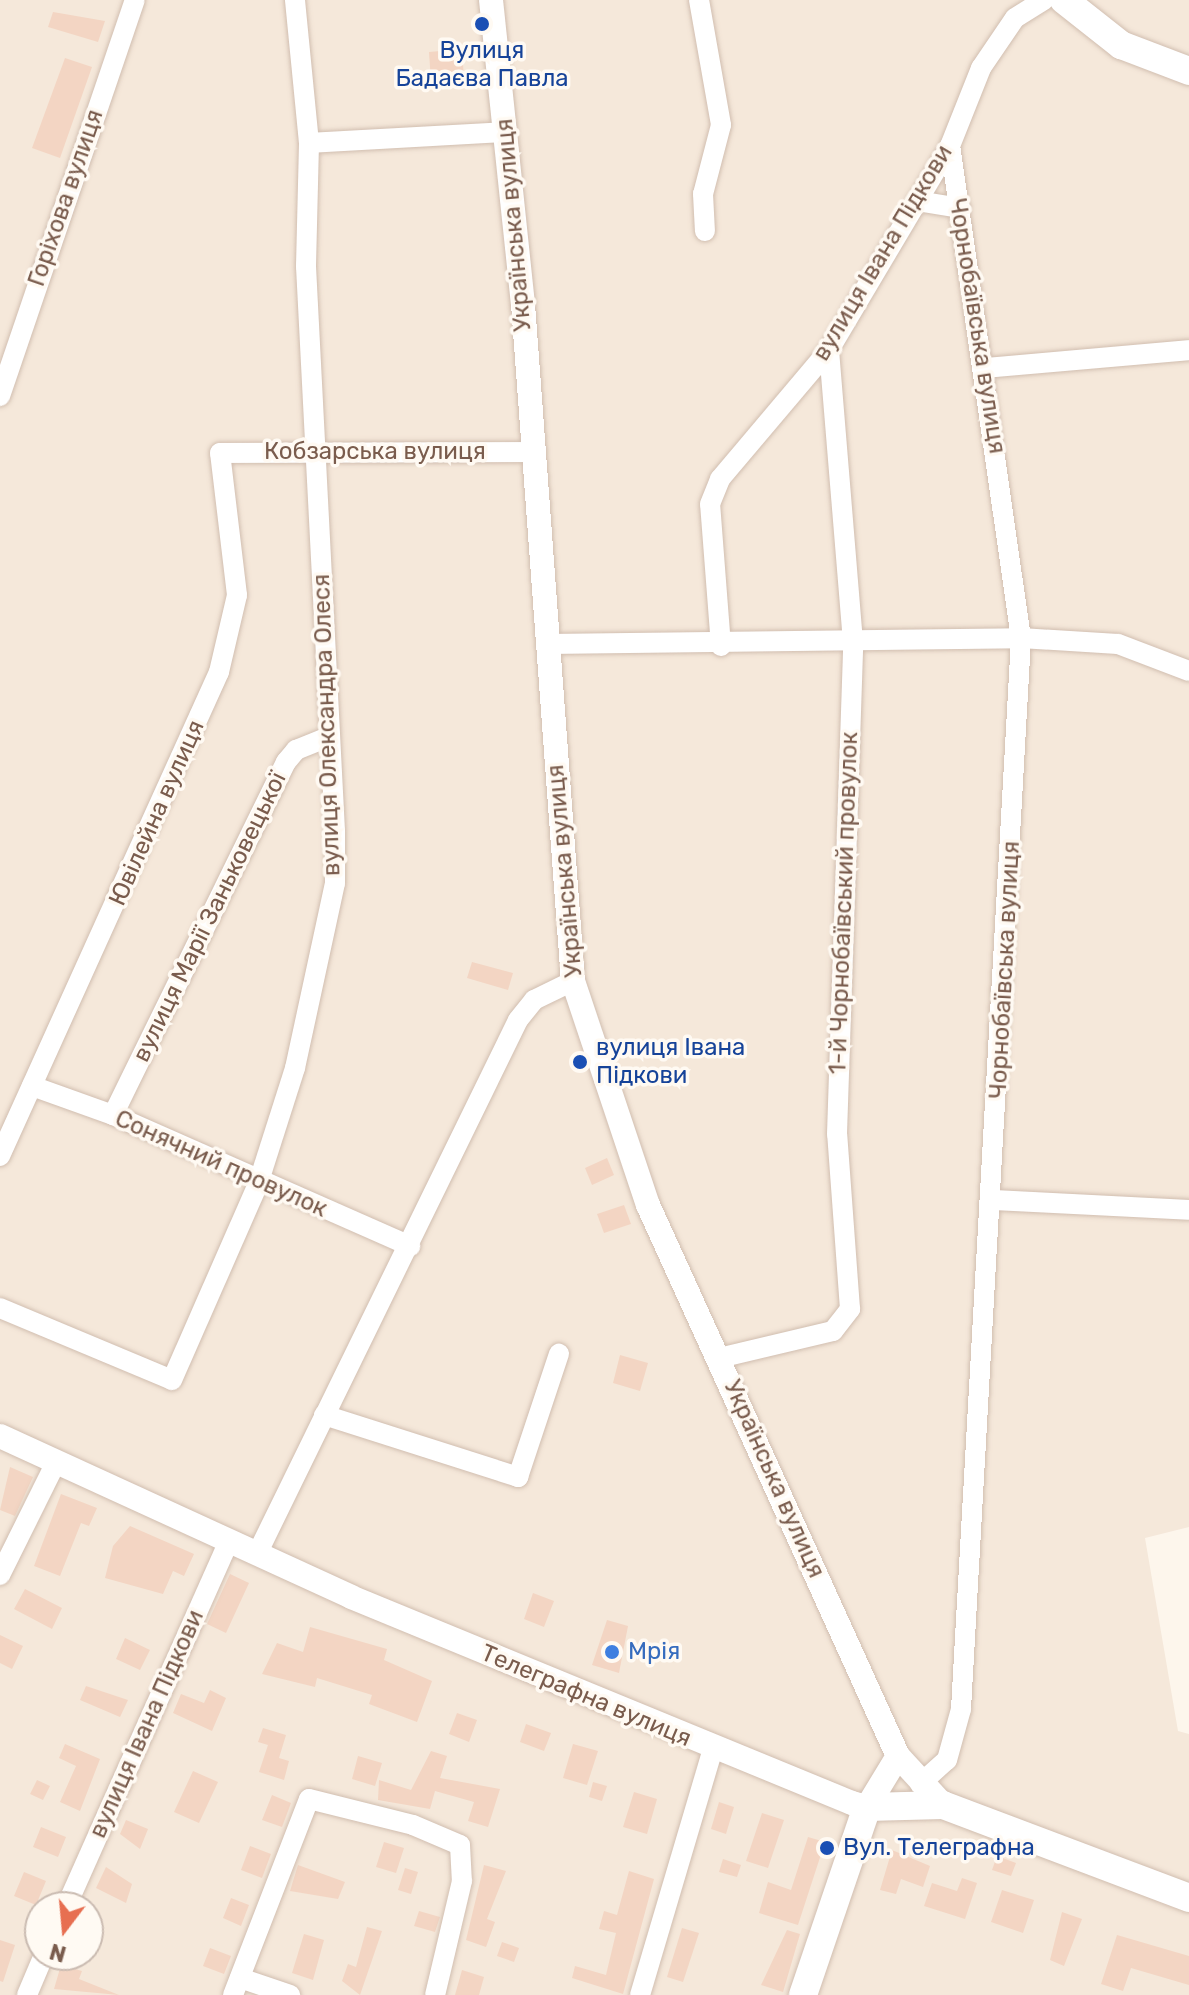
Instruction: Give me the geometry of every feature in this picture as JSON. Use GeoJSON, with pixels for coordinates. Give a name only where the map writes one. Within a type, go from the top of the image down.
{"type":"FeatureCollection","features":[{"type":"Feature","properties":{"kind":"main road"},"geometry":{"type":"LineString","coordinates":[[1064,0],[1121,45],[1189,71]]}},
{"type":"Feature","properties":{"kind":"main road","name":"Телеграфна вулиця"},"geometry":{"type":"LineString","coordinates":[[867,1807],[943,1805],[1189,1898]]}},
{"type":"Feature","properties":{"kind":"main road"},"geometry":{"type":"LineString","coordinates":[[803,1995],[867,1807]]}},
{"type":"Feature","properties":{"kind":"street","name":"Горіхова вулиця"},"geometry":{"type":"LineString","coordinates":[[2,386],[135,0]]}},
{"type":"Feature","properties":{"kind":"street","name":"вулиця Олександра Олеся"},"geometry":{"type":"LineString","coordinates":[[0,1308],[172,1380],[258,1184],[295,1068],[335,883],[326,738],[318,450],[306,266],[309,143],[295,0]]}},
{"type":"Feature","properties":{"kind":"street","name":"Українська вулиця"},"geometry":{"type":"LineString","coordinates":[[491,0],[507,132],[573,981],[615,1121],[719,1358],[898,1756],[920,1784],[943,1805]]}},
{"type":"Feature","properties":{"kind":"street"},"geometry":{"type":"LineString","coordinates":[[699,0],[721,125],[703,194],[705,231]]}},
{"type":"Feature","properties":{"kind":"street","name":"вулиця Івана Підкови"},"geometry":{"type":"LineString","coordinates":[[721,646],[710,504],[720,479],[829,350],[950,146],[981,68],[1015,18],[1044,0]]}},
{"type":"Feature","properties":{"kind":"street"},"geometry":{"type":"LineString","coordinates":[[309,143],[507,132]]}},
{"type":"Feature","properties":{"kind":"street","name":"Чорнобаївська вулиця"},"geometry":{"type":"LineString","coordinates":[[920,1784],[947,1760],[961,1709],[994,1200],[1021,638],[985,368],[950,146]]}},
{"type":"Feature","properties":{"kind":"street"},"geometry":{"type":"LineString","coordinates":[[917,201],[960,208]]}},
{"type":"Feature","properties":{"kind":"street","name":"1-й Чорнобаївський провулок"},"geometry":{"type":"LineString","coordinates":[[719,1358],[833,1331],[850,1309],[837,1134],[853,642],[829,350]]}},
{"type":"Feature","properties":{"kind":"street"},"geometry":{"type":"LineString","coordinates":[[985,368],[1189,350]]}},
{"type":"Feature","properties":{"kind":"street","name":"Кобзарська вулиця"},"geometry":{"type":"LineString","coordinates":[[220,453],[318,450],[530,452]]}},
{"type":"Feature","properties":{"kind":"street","name":"Ювілейна вулиця"},"geometry":{"type":"LineString","coordinates":[[0,1156],[219,672],[237,595],[220,453]]}},
{"type":"Feature","properties":{"kind":"street"},"geometry":{"type":"LineString","coordinates":[[547,644],[721,646],[1021,638],[1118,644],[1189,671]]}},
{"type":"Feature","properties":{"kind":"street","name":"вулиця Марії Заньковецької"},"geometry":{"type":"LineString","coordinates":[[113,1115],[286,762],[296,750],[326,738]]}},
{"type":"Feature","properties":{"kind":"street"},"geometry":{"type":"LineString","coordinates":[[257,1554],[518,1020],[534,1000],[573,981]]}},
{"type":"Feature","properties":{"kind":"street","name":"Сонячний провулок"},"geometry":{"type":"LineString","coordinates":[[32,1086],[113,1115],[258,1184],[410,1246]]}},
{"type":"Feature","properties":{"kind":"street"},"geometry":{"type":"LineString","coordinates":[[994,1200],[1189,1210]]}},
{"type":"Feature","properties":{"kind":"street"},"geometry":{"type":"LineString","coordinates":[[324,1415],[518,1477],[559,1354]]}},
{"type":"Feature","properties":{"kind":"street","name":"Телеграфна вулиця"},"geometry":{"type":"LineString","coordinates":[[0,1436],[257,1554],[713,1749],[867,1807]]}},
{"type":"Feature","properties":{"kind":"street"},"geometry":{"type":"LineString","coordinates":[[0,1575],[56,1462]]}},
{"type":"Feature","properties":{"kind":"street","name":"вулиця Івана Підкови"},"geometry":{"type":"LineString","coordinates":[[73,1891],[229,1541]]}},
{"type":"Feature","properties":{"kind":"street"},"geometry":{"type":"LineString","coordinates":[[640,1995],[713,1749]]}},
{"type":"Feature","properties":{"kind":"street"},"geometry":{"type":"LineString","coordinates":[[867,1807],[898,1756]]}},
{"type":"Feature","properties":{"kind":"street"},"geometry":{"type":"LineString","coordinates":[[290,1995],[236,1987],[309,1799],[413,1825],[460,1845],[462,1881],[435,1995]]}},
{"type":"Feature","properties":{"kind":"street"},"geometry":{"type":"LineString","coordinates":[[27,1995],[37,1971]]}},
{"type":"Feature","properties":{"kind":"shaded area"},"geometry":{"type":"Polygon","coordinates":[[[0,0],[1189,0],[1189,1527],[1145,1538],[1178,1731],[1189,1734],[1189,1995],[0,1995],[0,0]]]}},
{"type":"Feature","properties":{"kind":"building"},"geometry":{"type":"Polygon","coordinates":[[[53,12],[105,21],[98,42],[48,27],[53,12]]]}},
{"type":"Feature","properties":{"kind":"building"},"geometry":{"type":"Polygon","coordinates":[[[462,49],[464,80],[431,82],[429,52],[462,49]]]}},
{"type":"Feature","properties":{"kind":"building"},"geometry":{"type":"Polygon","coordinates":[[[65,58],[92,67],[60,158],[32,148],[65,58]]]}},
{"type":"Feature","properties":{"kind":"building"},"geometry":{"type":"Polygon","coordinates":[[[472,962],[513,973],[508,990],[467,978],[472,962]]]}},
{"type":"Feature","properties":{"kind":"building"},"geometry":{"type":"Polygon","coordinates":[[[607,1158],[614,1175],[592,1185],[585,1168],[607,1158]]]}},
{"type":"Feature","properties":{"kind":"building"},"geometry":{"type":"Polygon","coordinates":[[[624,1205],[631,1224],[604,1233],[597,1214],[624,1205]]]}},
{"type":"Feature","properties":{"kind":"building"},"geometry":{"type":"Polygon","coordinates":[[[620,1355],[648,1363],[640,1391],[613,1383],[620,1355]]]}},
{"type":"Feature","properties":{"kind":"building"},"geometry":{"type":"Polygon","coordinates":[[[10,1467],[33,1477],[15,1516],[0,1510],[10,1467]]]}},
{"type":"Feature","properties":{"kind":"building"},"geometry":{"type":"Polygon","coordinates":[[[61,1494],[97,1508],[89,1526],[81,1523],[60,1576],[34,1566],[61,1494]]]}},
{"type":"Feature","properties":{"kind":"building"},"geometry":{"type":"Polygon","coordinates":[[[130,1526],[194,1554],[184,1576],[173,1571],[163,1594],[105,1578],[113,1546],[130,1526]]]}},
{"type":"Feature","properties":{"kind":"building"},"geometry":{"type":"Polygon","coordinates":[[[230,1574],[249,1583],[226,1633],[207,1624],[230,1574]]]}},
{"type":"Feature","properties":{"kind":"building"},"geometry":{"type":"Polygon","coordinates":[[[25,1589],[62,1608],[52,1629],[14,1609],[25,1589]]]}},
{"type":"Feature","properties":{"kind":"building"},"geometry":{"type":"Polygon","coordinates":[[[533,1593],[554,1601],[544,1627],[524,1619],[533,1593]]]}},
{"type":"Feature","properties":{"kind":"building","name":"Мрія"},"geometry":{"type":"Polygon","coordinates":[[[607,1620],[628,1626],[619,1673],[592,1665],[607,1620]]]}},
{"type":"Feature","properties":{"kind":"building"},"geometry":{"type":"Polygon","coordinates":[[[310,1627],[387,1649],[384,1660],[432,1681],[417,1722],[369,1704],[372,1695],[317,1678],[315,1687],[262,1674],[277,1643],[303,1652],[310,1627]]]}},
{"type":"Feature","properties":{"kind":"building"},"geometry":{"type":"Polygon","coordinates":[[[0,1635],[23,1646],[12,1669],[0,1663],[0,1635]]]}},
{"type":"Feature","properties":{"kind":"building"},"geometry":{"type":"Polygon","coordinates":[[[125,1638],[150,1650],[140,1670],[116,1659],[125,1638]]]}},
{"type":"Feature","properties":{"kind":"building"},"geometry":{"type":"Polygon","coordinates":[[[86,1686],[128,1700],[120,1717],[80,1700],[86,1686]]]}},
{"type":"Feature","properties":{"kind":"building"},"geometry":{"type":"Polygon","coordinates":[[[210,1690],[226,1698],[212,1731],[173,1713],[181,1694],[204,1703],[210,1690]]]}},
{"type":"Feature","properties":{"kind":"building"},"geometry":{"type":"Polygon","coordinates":[[[457,1713],[477,1720],[469,1742],[449,1734],[457,1713]]]}},
{"type":"Feature","properties":{"kind":"building"},"geometry":{"type":"Polygon","coordinates":[[[526,1724],[551,1733],[544,1751],[520,1742],[526,1724]]]}},
{"type":"Feature","properties":{"kind":"building"},"geometry":{"type":"Polygon","coordinates":[[[263,1728],[286,1735],[279,1758],[289,1761],[284,1780],[259,1772],[268,1745],[258,1742],[263,1728]]]}},
{"type":"Feature","properties":{"kind":"building"},"geometry":{"type":"Polygon","coordinates":[[[65,1744],[100,1759],[80,1811],[60,1802],[76,1766],[59,1758],[65,1744]]]}},
{"type":"Feature","properties":{"kind":"building"},"geometry":{"type":"Polygon","coordinates":[[[573,1744],[598,1751],[587,1785],[563,1778],[573,1744]]]}},
{"type":"Feature","properties":{"kind":"building"},"geometry":{"type":"Polygon","coordinates":[[[431,1751],[447,1756],[440,1778],[500,1789],[488,1827],[468,1821],[474,1802],[435,1791],[430,1809],[378,1800],[379,1780],[411,1790],[431,1751]]]}},
{"type":"Feature","properties":{"kind":"building"},"geometry":{"type":"Polygon","coordinates":[[[358,1756],[382,1763],[375,1786],[352,1779],[358,1756]]]}},
{"type":"Feature","properties":{"kind":"building"},"geometry":{"type":"Polygon","coordinates":[[[193,1771],[218,1782],[199,1823],[174,1812],[193,1771]]]}},
{"type":"Feature","properties":{"kind":"building"},"geometry":{"type":"Polygon","coordinates":[[[37,1780],[50,1786],[43,1800],[30,1794],[37,1780]]]}},
{"type":"Feature","properties":{"kind":"building"},"geometry":{"type":"Polygon","coordinates":[[[593,1782],[607,1786],[602,1801],[589,1797],[593,1782]]]}},
{"type":"Feature","properties":{"kind":"building"},"geometry":{"type":"Polygon","coordinates":[[[634,1792],[657,1799],[647,1834],[623,1827],[634,1792]]]}},
{"type":"Feature","properties":{"kind":"building"},"geometry":{"type":"Polygon","coordinates":[[[272,1795],[291,1803],[282,1827],[262,1820],[272,1795]]]}},
{"type":"Feature","properties":{"kind":"building"},"geometry":{"type":"Polygon","coordinates":[[[719,1802],[734,1807],[726,1834],[711,1829],[719,1802]]]}},
{"type":"Feature","properties":{"kind":"building"},"geometry":{"type":"Polygon","coordinates":[[[762,1813],[784,1820],[768,1868],[746,1861],[762,1813]]]}},
{"type":"Feature","properties":{"kind":"building"},"geometry":{"type":"Polygon","coordinates":[[[126,1820],[148,1829],[140,1849],[120,1834],[126,1820]]]}},
{"type":"Feature","properties":{"kind":"building"},"geometry":{"type":"Polygon","coordinates":[[[41,1827],[66,1837],[58,1857],[33,1847],[41,1827]]]}},
{"type":"Feature","properties":{"kind":"building"},"geometry":{"type":"Polygon","coordinates":[[[808,1837],[825,1842],[798,1925],[759,1913],[768,1882],[791,1890],[808,1837]]]}},
{"type":"Feature","properties":{"kind":"building"},"geometry":{"type":"Polygon","coordinates":[[[384,1842],[404,1848],[396,1873],[376,1867],[384,1842]]]}},
{"type":"Feature","properties":{"kind":"building"},"geometry":{"type":"Polygon","coordinates":[[[250,1846],[271,1854],[262,1878],[241,1870],[250,1846]]]}},
{"type":"Feature","properties":{"kind":"building"},"geometry":{"type":"Polygon","coordinates":[[[892,1850],[930,1866],[923,1887],[901,1879],[896,1894],[880,1890],[892,1850]]]}},
{"type":"Feature","properties":{"kind":"building"},"geometry":{"type":"Polygon","coordinates":[[[997,1856],[1016,1863],[1011,1876],[992,1870],[997,1856]]]}},
{"type":"Feature","properties":{"kind":"building"},"geometry":{"type":"Polygon","coordinates":[[[723,1859],[741,1865],[737,1877],[719,1872],[723,1859]]]}},
{"type":"Feature","properties":{"kind":"building"},"geometry":{"type":"Polygon","coordinates":[[[298,1865],[345,1882],[338,1899],[290,1891],[298,1865]]]}},
{"type":"Feature","properties":{"kind":"building"},"geometry":{"type":"Polygon","coordinates":[[[484,1865],[506,1871],[487,1919],[495,1922],[486,1947],[466,1940],[484,1865]]]}},
{"type":"Feature","properties":{"kind":"building"},"geometry":{"type":"Polygon","coordinates":[[[106,1867],[132,1884],[126,1903],[96,1888],[106,1867]]]}},
{"type":"Feature","properties":{"kind":"building"},"geometry":{"type":"Polygon","coordinates":[[[405,1868],[418,1872],[411,1894],[398,1890],[405,1868]]]}},
{"type":"Feature","properties":{"kind":"building"},"geometry":{"type":"Polygon","coordinates":[[[629,1871],[654,1879],[623,1994],[572,1978],[575,1966],[606,1975],[616,1933],[599,1929],[604,1911],[617,1915],[629,1871]]]}},
{"type":"Feature","properties":{"kind":"building"},"geometry":{"type":"Polygon","coordinates":[[[24,1872],[46,1881],[42,1891],[24,1891],[24,1900],[14,1896],[24,1872]]]}},
{"type":"Feature","properties":{"kind":"building"},"geometry":{"type":"Polygon","coordinates":[[[962,1878],[977,1883],[965,1919],[924,1906],[932,1883],[957,1891],[962,1878]]]}},
{"type":"Feature","properties":{"kind":"building"},"geometry":{"type":"Polygon","coordinates":[[[1002,1890],[1034,1900],[1023,1933],[991,1922],[1002,1890]]]}},
{"type":"Feature","properties":{"kind":"building"},"geometry":{"type":"Polygon","coordinates":[[[231,1898],[249,1905],[241,1926],[223,1918],[231,1898]]]}},
{"type":"Feature","properties":{"kind":"building"},"geometry":{"type":"Polygon","coordinates":[[[419,1911],[440,1917],[435,1932],[414,1926],[419,1911]]]}},
{"type":"Feature","properties":{"kind":"building"},"geometry":{"type":"Polygon","coordinates":[[[1062,1912],[1082,1919],[1064,1966],[1050,1960],[1062,1912]]]}},
{"type":"Feature","properties":{"kind":"building"},"geometry":{"type":"Polygon","coordinates":[[[367,1927],[382,1931],[360,1995],[342,1981],[348,1964],[356,1967],[367,1927]]]}},
{"type":"Feature","properties":{"kind":"building"},"geometry":{"type":"Polygon","coordinates":[[[682,1928],[699,1933],[683,1982],[667,1977],[682,1928]]]}},
{"type":"Feature","properties":{"kind":"building"},"geometry":{"type":"Polygon","coordinates":[[[787,1930],[800,1934],[783,1992],[761,1985],[787,1930]]]}},
{"type":"Feature","properties":{"kind":"building"},"geometry":{"type":"Polygon","coordinates":[[[304,1934],[324,1940],[313,1980],[292,1973],[304,1934]]]}},
{"type":"Feature","properties":{"kind":"building"},"geometry":{"type":"Polygon","coordinates":[[[1117,1935],[1189,1956],[1189,1985],[1131,1968],[1123,1991],[1101,1984],[1117,1935]]]}},
{"type":"Feature","properties":{"kind":"building"},"geometry":{"type":"Polygon","coordinates":[[[0,1940],[15,1945],[3,1982],[0,1981],[0,1940]]]}},
{"type":"Feature","properties":{"kind":"building"},"geometry":{"type":"Polygon","coordinates":[[[502,1942],[519,1948],[514,1962],[497,1956],[502,1942]]]}},
{"type":"Feature","properties":{"kind":"building"},"geometry":{"type":"Polygon","coordinates":[[[210,1948],[231,1956],[224,1974],[203,1966],[210,1948]]]}},
{"type":"Feature","properties":{"kind":"building"},"geometry":{"type":"Polygon","coordinates":[[[462,1970],[484,1977],[479,1995],[455,1995],[462,1970]]]}},
{"type":"Feature","properties":{"kind":"building"},"geometry":{"type":"Polygon","coordinates":[[[59,1971],[82,1971],[79,1979],[119,1995],[54,1989],[59,1971]]]}},
{"type":"Feature","properties":{"kind":"place","name":"Вулиця Бадаєва Павла"},"geometry":{"type":"Point","coordinates":[482,24]}},
{"type":"Feature","properties":{"kind":"place","name":"вулиця Івана Підкови"},"geometry":{"type":"Point","coordinates":[580,1062]}},
{"type":"Feature","properties":{"kind":"place","name":"Мрія"},"geometry":{"type":"Point","coordinates":[612,1652]}},
{"type":"Feature","properties":{"kind":"place","name":"Вул. Телеграфна"},"geometry":{"type":"Point","coordinates":[827,1848]}}]}
